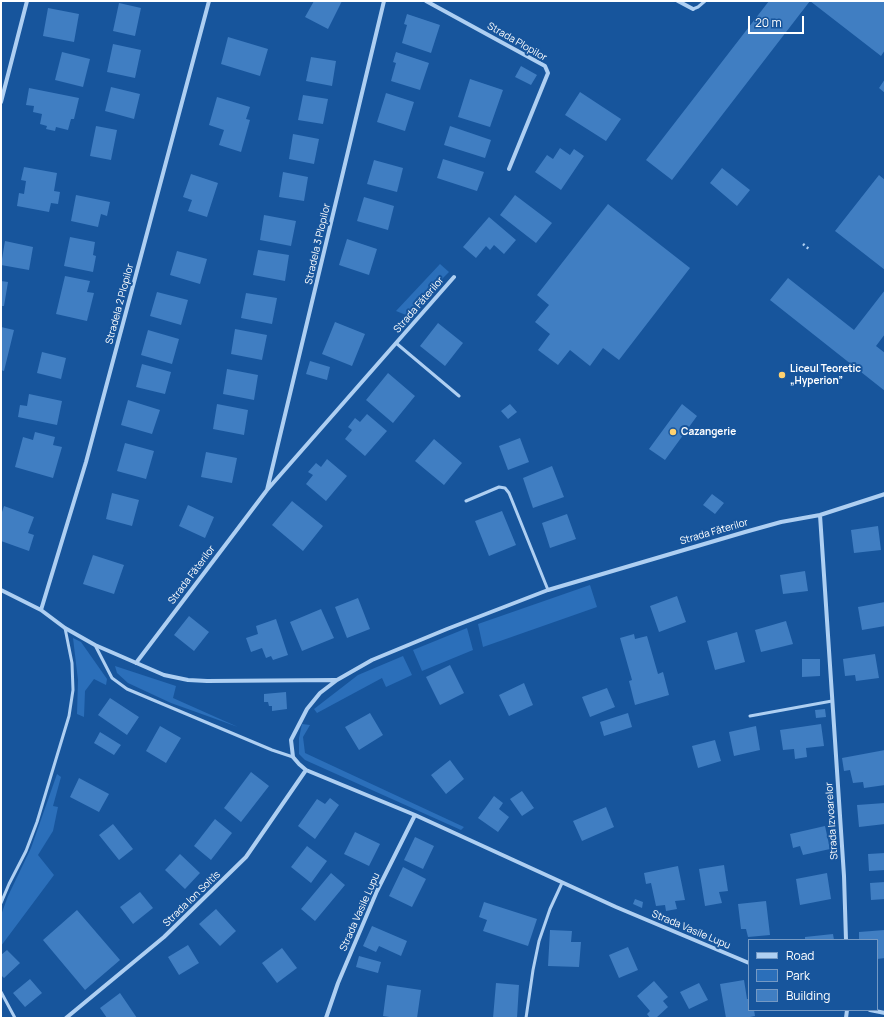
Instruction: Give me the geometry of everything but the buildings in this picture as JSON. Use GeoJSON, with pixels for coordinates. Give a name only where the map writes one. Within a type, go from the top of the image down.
{"type":"FeatureCollection","features":[{"type":"Feature","properties":{"kind":"street"},"geometry":{"type":"LineString","coordinates":[[1,102],[27,1]]}},
{"type":"Feature","properties":{"kind":"street","name":"Stradela 2 Plopilor"},"geometry":{"type":"LineString","coordinates":[[41,610],[86,462],[209,1]]}},
{"type":"Feature","properties":{"kind":"street","name":"Stradela 3 Plopilor"},"geometry":{"type":"LineString","coordinates":[[267,490],[384,1]]}},
{"type":"Feature","properties":{"kind":"street","name":"Strada Plopilor"},"geometry":{"type":"LineString","coordinates":[[426,1],[545,66],[548,72],[509,169]]}},
{"type":"Feature","properties":{"kind":"street"},"geometry":{"type":"LineString","coordinates":[[678,1],[693,9]]}},
{"type":"Feature","properties":{"kind":"street","name":"Strada Făterilor"},"geometry":{"type":"LineString","coordinates":[[337,680],[207,682],[164,675],[136,662],[267,490],[454,278]]}},
{"type":"Feature","properties":{"kind":"street","name":"Strada Făterilor"},"geometry":{"type":"LineString","coordinates":[[293,757],[291,740],[307,709],[320,693],[337,680],[386,655],[447,629],[548,590],[781,522],[820,515],[885,494]]}},
{"type":"Feature","properties":{"kind":"street","name":"Strada Izvoarelor"},"geometry":{"type":"LineString","coordinates":[[820,515],[844,876],[846,939]]}},
{"type":"Feature","properties":{"kind":"street"},"geometry":{"type":"LineString","coordinates":[[1,590],[41,610],[65,628],[95,645],[136,662]]}},
{"type":"Feature","properties":{"kind":"street","name":"Strada Vasile Lupu"},"geometry":{"type":"LineString","coordinates":[[293,757],[306,770],[415,816],[616,907],[748,963]]}},
{"type":"Feature","properties":{"kind":"street","name":"Strada Ion Soltîs"},"geometry":{"type":"LineString","coordinates":[[66,1018],[164,937],[246,857],[306,770]]}},
{"type":"Feature","properties":{"kind":"street","name":"Strada Vasile Lupu"},"geometry":{"type":"LineString","coordinates":[[326,1018],[338,983],[377,891],[415,816]]}},
{"type":"Feature","properties":{"kind":"street"},"geometry":{"type":"LineString","coordinates":[[875,1011],[885,1013]]}},
{"type":"Feature","properties":{"kind":"lane"},"geometry":{"type":"LineString","coordinates":[[693,9],[705,1]]}},
{"type":"Feature","properties":{"kind":"lane","name":"Strada Făterilor"},"geometry":{"type":"LineString","coordinates":[[396,343],[459,396]]}},
{"type":"Feature","properties":{"kind":"lane"},"geometry":{"type":"LineString","coordinates":[[466,501],[499,487],[505,488],[509,493],[548,590]]}},
{"type":"Feature","properties":{"kind":"lane"},"geometry":{"type":"LineString","coordinates":[[1,903],[26,851],[37,822],[69,716],[73,690],[72,663],[65,628]]}},
{"type":"Feature","properties":{"kind":"lane"},"geometry":{"type":"LineString","coordinates":[[95,645],[112,678],[127,689],[272,750],[293,757]]}},
{"type":"Feature","properties":{"kind":"lane"},"geometry":{"type":"LineString","coordinates":[[750,716],[832,701]]}},
{"type":"Feature","properties":{"kind":"lane"},"geometry":{"type":"LineString","coordinates":[[526,1018],[539,941],[550,909],[562,883]]}},
{"type":"Feature","properties":{"kind":"lane"},"geometry":{"type":"LineString","coordinates":[[1,992],[14,1018]]}},
{"type":"Feature","properties":{"kind":"path"},"geometry":{"type":"LineString","coordinates":[[803,244],[810,250]]}},
{"type":"Feature","properties":{"kind":"green space"},"geometry":{"type":"Polygon","coordinates":[[[440,264],[449,272],[406,315],[396,311],[440,264]]]}},
{"type":"Feature","properties":{"kind":"green space"},"geometry":{"type":"Polygon","coordinates":[[[590,585],[597,607],[483,647],[478,624],[590,585]]]}},
{"type":"Feature","properties":{"kind":"green space"},"geometry":{"type":"Polygon","coordinates":[[[467,628],[473,650],[422,671],[413,650],[467,628]]]}},
{"type":"Feature","properties":{"kind":"green space"},"geometry":{"type":"Polygon","coordinates":[[[73,638],[81,642],[107,679],[106,685],[94,679],[85,691],[84,717],[77,714],[78,680],[73,638]]]}},
{"type":"Feature","properties":{"kind":"green space"},"geometry":{"type":"Polygon","coordinates":[[[403,656],[412,675],[386,687],[382,678],[317,713],[314,709],[358,675],[403,656]]]}},
{"type":"Feature","properties":{"kind":"green space"},"geometry":{"type":"Polygon","coordinates":[[[115,666],[176,686],[173,698],[238,727],[171,703],[128,683],[117,673],[115,666]]]}},
{"type":"Feature","properties":{"kind":"green space"},"geometry":{"type":"Polygon","coordinates":[[[302,724],[310,725],[303,737],[305,753],[464,827],[461,830],[305,760],[299,754],[299,738],[302,724]]]}},
{"type":"Feature","properties":{"kind":"green space"},"geometry":{"type":"Polygon","coordinates":[[[57,774],[61,777],[53,806],[58,807],[53,831],[38,855],[54,875],[1,946],[1,915],[8,896],[31,848],[57,774]]]}},
{"type":"Feature","properties":{"kind":"place","name":"Liceul Teoretic „Hyperion”"},"geometry":{"type":"Point","coordinates":[782,375]}},
{"type":"Feature","properties":{"kind":"place","name":"Cazangerie"},"geometry":{"type":"Point","coordinates":[673,432]}}]}
